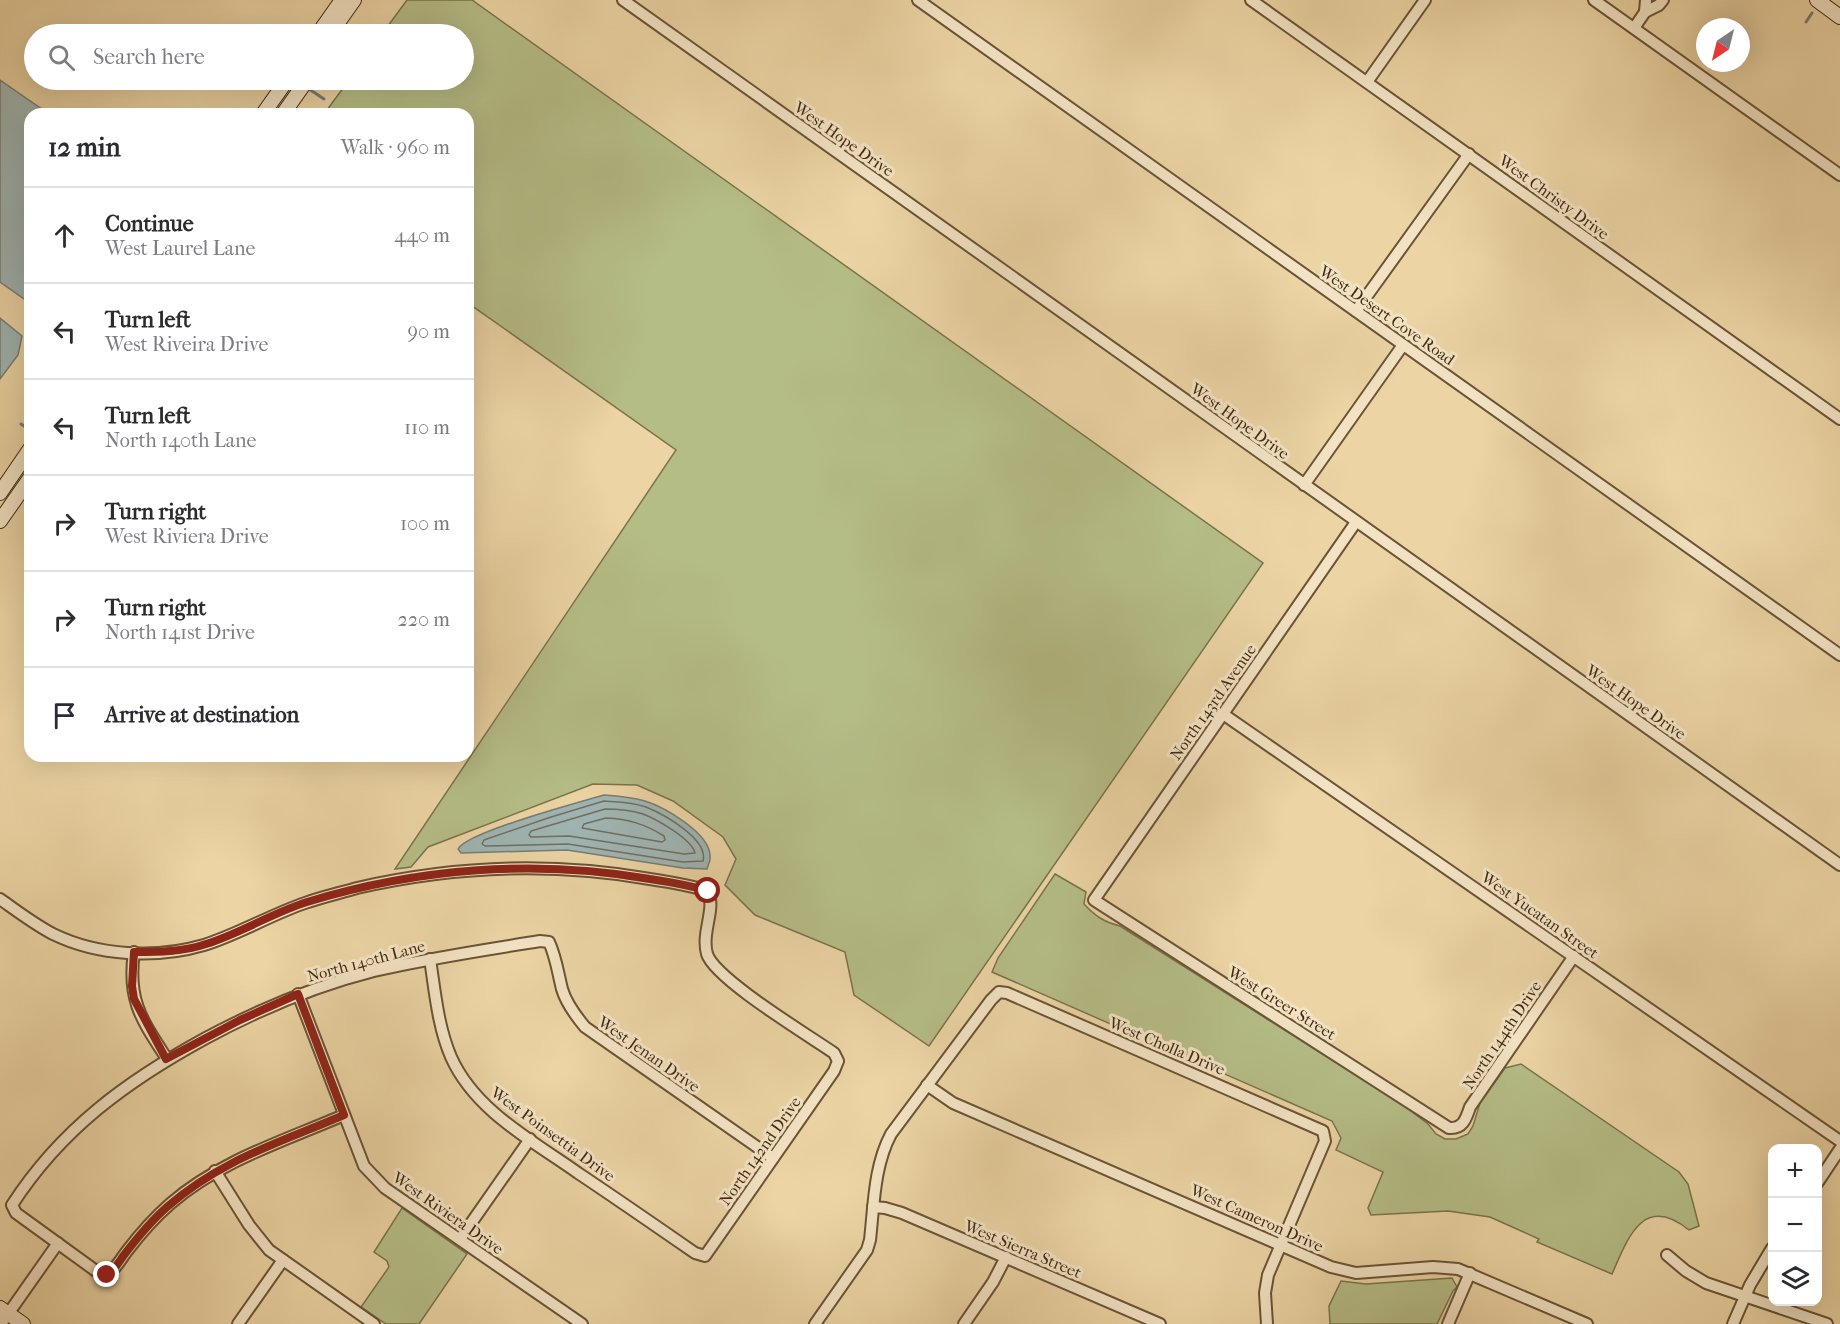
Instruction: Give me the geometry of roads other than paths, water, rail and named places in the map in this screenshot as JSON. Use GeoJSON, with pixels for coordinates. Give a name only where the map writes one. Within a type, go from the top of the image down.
{"type":"FeatureCollection","features":[{"type":"Feature","properties":{"kind":"main road"},"geometry":{"type":"LineString","coordinates":[[325,24],[342,0]]}},
{"type":"Feature","properties":{"kind":"main road"},"geometry":{"type":"LineString","coordinates":[[337,24],[354,0]]}},
{"type":"Feature","properties":{"kind":"main road"},"geometry":{"type":"LineString","coordinates":[[345,24],[362,0]]}},
{"type":"Feature","properties":{"kind":"main road"},"geometry":{"type":"LineString","coordinates":[[1817,0],[1840,16]]}},
{"type":"Feature","properties":{"kind":"main road"},"geometry":{"type":"LineString","coordinates":[[267,108],[280,90]]}},
{"type":"Feature","properties":{"kind":"main road"},"geometry":{"type":"LineString","coordinates":[[287,108],[300,90]]}},
{"type":"Feature","properties":{"kind":"main road"},"geometry":{"type":"LineString","coordinates":[[0,493],[24,459]]}},
{"type":"Feature","properties":{"kind":"main road"},"geometry":{"type":"LineString","coordinates":[[0,521],[24,487]]}},
{"type":"Feature","properties":{"kind":"main road"},"geometry":{"type":"LineString","coordinates":[[3,1315],[23,1324]]}},
{"type":"Feature","properties":{"kind":"street","name":"West Hope Drive"},"geometry":{"type":"LineString","coordinates":[[623,0],[1840,865]]}},
{"type":"Feature","properties":{"kind":"street","name":"West Desert Cove Road"},"geometry":{"type":"LineString","coordinates":[[918,0],[1403,345],[1838,650]]}},
{"type":"Feature","properties":{"kind":"street","name":"West Christy Drive"},"geometry":{"type":"LineString","coordinates":[[1251,0],[1840,419]]}},
{"type":"Feature","properties":{"kind":"street"},"geometry":{"type":"LineString","coordinates":[[1367,82],[1425,0]]}},
{"type":"Feature","properties":{"kind":"street"},"geometry":{"type":"LineString","coordinates":[[1594,0],[1840,175]]}},
{"type":"Feature","properties":{"kind":"street"},"geometry":{"type":"LineString","coordinates":[[1645,12],[1646,0]]}},
{"type":"Feature","properties":{"kind":"street"},"geometry":{"type":"LineString","coordinates":[[1634,28],[1645,12],[1663,0]]}},
{"type":"Feature","properties":{"kind":"street"},"geometry":{"type":"LineString","coordinates":[[1356,311],[1468,154]]}},
{"type":"Feature","properties":{"kind":"street"},"geometry":{"type":"LineString","coordinates":[[1304,485],[1403,345]]}},
{"type":"Feature","properties":{"kind":"street","name":"North 143rd Avenue"},"geometry":{"type":"LineString","coordinates":[[1094,900],[1356,522]]}},
{"type":"Feature","properties":{"kind":"street","name":"West Yucatan Street"},"geometry":{"type":"LineString","coordinates":[[1223,714],[1840,1141]]}},
{"type":"Feature","properties":{"kind":"street","name":"North 142nd Drive"},"geometry":{"type":"LineString","coordinates":[[134,952],[179,951],[304,903],[387,882],[452,872],[514,868],[586,870],[692,886],[708,891],[712,900],[705,930],[706,950],[715,967],[731,982],[834,1053],[838,1061],[705,1256]]}},
{"type":"Feature","properties":{"kind":"street"},"geometry":{"type":"LineString","coordinates":[[0,899],[38,926],[65,939],[104,950],[134,952],[132,986],[134,999],[166,1059]]}},
{"type":"Feature","properties":{"kind":"street","name":"West Greer Street"},"geometry":{"type":"LineString","coordinates":[[1094,900],[1430,1115],[1443,1126],[1455,1129]]}},
{"type":"Feature","properties":{"kind":"street","name":"North 140th Lane"},"geometry":{"type":"LineString","coordinates":[[58,1243],[16,1213],[12,1206],[48,1157],[76,1128],[122,1089],[166,1059],[240,1020],[298,994],[430,959],[549,942]]}},
{"type":"Feature","properties":{"kind":"street","name":"West Jenan Drive"},"geometry":{"type":"LineString","coordinates":[[549,942],[555,954],[562,990],[568,1005],[585,1027],[773,1158]]}},
{"type":"Feature","properties":{"kind":"street","name":"North 144th Drive"},"geometry":{"type":"LineString","coordinates":[[1455,1129],[1463,1124],[1470,1107],[1574,956]]}},
{"type":"Feature","properties":{"kind":"street","name":"West Poinsettia Drive"},"geometry":{"type":"LineString","coordinates":[[430,959],[441,1024],[451,1058],[461,1076],[483,1102],[530,1139],[695,1253],[705,1256]]}},
{"type":"Feature","properties":{"kind":"street","name":"West Cholla Drive"},"geometry":{"type":"LineString","coordinates":[[927,1085],[999,992],[1007,993],[1323,1131],[1325,1141],[1281,1244]]}},
{"type":"Feature","properties":{"kind":"street","name":"West Riviera Drive"},"geometry":{"type":"LineString","coordinates":[[298,994],[364,1166],[376,1181],[582,1324]]}},
{"type":"Feature","properties":{"kind":"street"},"geometry":{"type":"LineString","coordinates":[[815,1324],[867,1250],[879,1166],[885,1144],[927,1085]]}},
{"type":"Feature","properties":{"kind":"street","name":"West Cameron Drive"},"geometry":{"type":"LineString","coordinates":[[927,1085],[953,1102],[1331,1267],[1356,1273],[1432,1268],[1458,1269],[1587,1324]]}},
{"type":"Feature","properties":{"kind":"street"},"geometry":{"type":"LineString","coordinates":[[3,1315],[58,1243],[96,1271],[107,1275],[114,1270],[137,1238],[162,1211],[215,1171],[253,1152],[344,1115]]}},
{"type":"Feature","properties":{"kind":"street"},"geometry":{"type":"LineString","coordinates":[[460,1239],[530,1139]]}},
{"type":"Feature","properties":{"kind":"street"},"geometry":{"type":"LineString","coordinates":[[1822,1176],[1840,1149]]}},
{"type":"Feature","properties":{"kind":"street"},"geometry":{"type":"LineString","coordinates":[[215,1171],[259,1240],[283,1260],[374,1324]]}},
{"type":"Feature","properties":{"kind":"street","name":"West Sierra Street"},"geometry":{"type":"LineString","coordinates":[[873,1207],[902,1213],[1160,1324]]}},
{"type":"Feature","properties":{"kind":"street"},"geometry":{"type":"LineString","coordinates":[[1267,1324],[1266,1283],[1281,1244]]}},
{"type":"Feature","properties":{"kind":"street"},"geometry":{"type":"LineString","coordinates":[[1732,1324],[1744,1296],[1771,1252]]}},
{"type":"Feature","properties":{"kind":"street"},"geometry":{"type":"LineString","coordinates":[[1667,1255],[1686,1271],[1706,1283],[1827,1324]]}},
{"type":"Feature","properties":{"kind":"street"},"geometry":{"type":"LineString","coordinates":[[964,1324],[993,1282],[1006,1257]]}},
{"type":"Feature","properties":{"kind":"street"},"geometry":{"type":"LineString","coordinates":[[238,1324],[283,1260]]}},
{"type":"Feature","properties":{"kind":"street"},"geometry":{"type":"LineString","coordinates":[[1448,1324],[1470,1273]]}},
{"type":"Feature","properties":{"kind":"water"},"geometry":{"type":"Polygon","coordinates":[[[0,80],[40,108],[24,108],[24,299],[0,282],[0,80]]]}},
{"type":"Feature","properties":{"kind":"water"},"geometry":{"type":"Polygon","coordinates":[[[0,318],[22,336],[18,355],[0,379],[0,318]]]}},
{"type":"Feature","properties":{"kind":"water"},"geometry":{"type":"Polygon","coordinates":[[[604,795],[645,801],[685,822],[708,847],[710,861],[707,869],[683,868],[567,850],[461,853],[458,849],[481,834],[502,826],[604,795]]]}},
{"type":"Feature","properties":{"kind":"waterway"},"geometry":{"type":"LineString","coordinates":[[1806,22],[1812,13]]}},
{"type":"Feature","properties":{"kind":"waterway"},"geometry":{"type":"LineString","coordinates":[[310,90],[324,99]]}}]}
